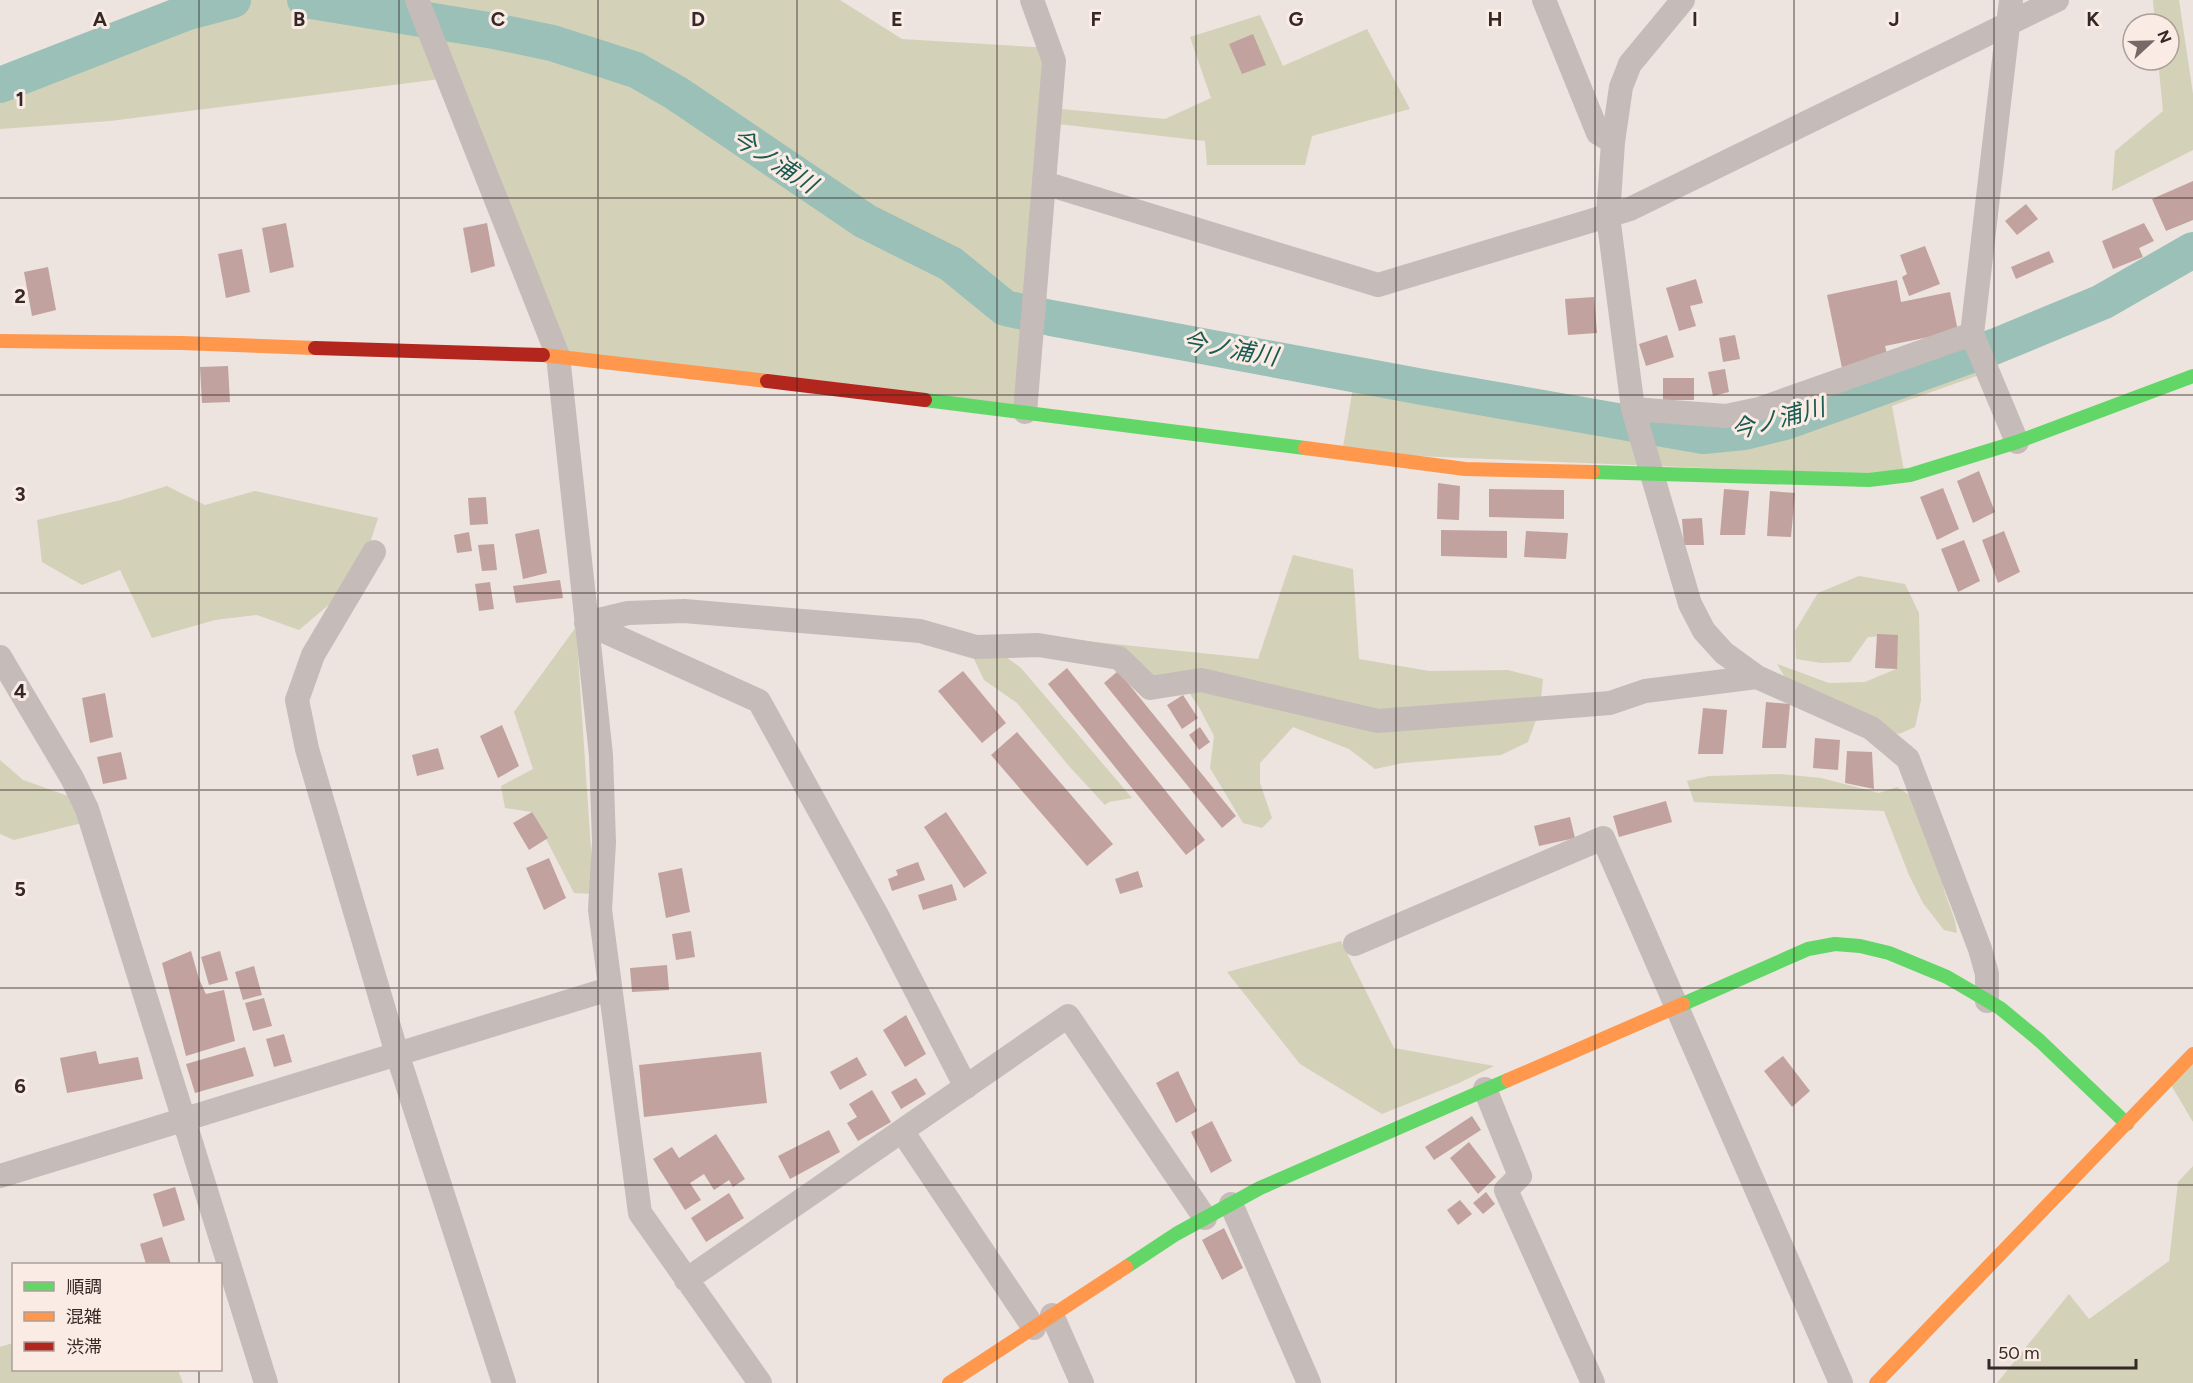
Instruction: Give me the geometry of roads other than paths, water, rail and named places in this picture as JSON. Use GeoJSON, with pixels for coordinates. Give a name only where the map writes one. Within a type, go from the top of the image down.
{"type":"FeatureCollection","features":[{"type":"Feature","properties":{"kind":"street"},"geometry":{"type":"LineString","coordinates":[[417,0],[558,356],[601,755],[604,842],[600,910],[640,1213],[760,1383]]}},
{"type":"Feature","properties":{"kind":"street"},"geometry":{"type":"LineString","coordinates":[[1024,412],[1054,62],[1032,0]]}},
{"type":"Feature","properties":{"kind":"street"},"geometry":{"type":"LineString","coordinates":[[1544,0],[1598,133],[1612,142]]}},
{"type":"Feature","properties":{"kind":"street"},"geometry":{"type":"LineString","coordinates":[[1683,0],[1630,64],[1621,87],[1612,142],[1608,216],[1633,409],[1690,604],[1710,638],[1724,653],[1757,677],[1870,728],[1908,759],[1980,949],[1986,974],[1987,1001]]}},
{"type":"Feature","properties":{"kind":"street"},"geometry":{"type":"LineString","coordinates":[[1044,183],[1378,285],[1630,208],[2010,11],[2056,0]]}},
{"type":"Feature","properties":{"kind":"street"},"geometry":{"type":"LineString","coordinates":[[2010,11],[1972,334],[2017,442]]}},
{"type":"Feature","properties":{"kind":"street"},"geometry":{"type":"LineString","coordinates":[[1633,409],[1726,416],[1759,409],[1972,334]]}},
{"type":"Feature","properties":{"kind":"street"},"geometry":{"type":"LineString","coordinates":[[0,341],[182,343],[558,356],[1024,412],[1465,469],[1869,480],[1910,475],[2017,442],[2193,376]]}},
{"type":"Feature","properties":{"kind":"street"},"geometry":{"type":"LineString","coordinates":[[374,552],[313,655],[297,700],[307,750],[397,1054],[504,1383]]}},
{"type":"Feature","properties":{"kind":"street"},"geometry":{"type":"LineString","coordinates":[[586,623],[628,613],[684,611],[920,631],[976,646],[1038,645],[1119,658],[1150,688],[1201,680],[1378,721],[1610,703],[1645,690],[1757,677]]}},
{"type":"Feature","properties":{"kind":"street"},"geometry":{"type":"LineString","coordinates":[[586,623],[759,701],[879,917],[966,1087]]}},
{"type":"Feature","properties":{"kind":"street"},"geometry":{"type":"LineString","coordinates":[[0,657],[72,778],[87,808],[266,1383]]}},
{"type":"Feature","properties":{"kind":"street"},"geometry":{"type":"LineString","coordinates":[[1355,944],[1603,837],[1841,1383]]}},
{"type":"Feature","properties":{"kind":"street"},"geometry":{"type":"LineString","coordinates":[[949,1383],[1176,1234],[1231,1204],[1295,1172],[1808,949],[1835,944],[1860,946],[1889,953],[1947,977],[2000,1008],[2040,1041],[2127,1124]]}},
{"type":"Feature","properties":{"kind":"street"},"geometry":{"type":"LineString","coordinates":[[0,1176],[609,989]]}},
{"type":"Feature","properties":{"kind":"street"},"geometry":{"type":"LineString","coordinates":[[686,1280],[1068,1016],[1205,1218]]}},
{"type":"Feature","properties":{"kind":"street"},"geometry":{"type":"LineString","coordinates":[[1876,1383],[2193,1054]]}},
{"type":"Feature","properties":{"kind":"street"},"geometry":{"type":"LineString","coordinates":[[1485,1089],[1520,1176],[1506,1190],[1593,1383]]}},
{"type":"Feature","properties":{"kind":"street"},"geometry":{"type":"LineString","coordinates":[[902,1131],[1043,1321],[1082,1383]]}},
{"type":"Feature","properties":{"kind":"street"},"geometry":{"type":"LineString","coordinates":[[1231,1204],[1309,1383]]}},
{"type":"Feature","properties":{"kind":"waterway","name":"今ノ浦川"},"geometry":{"type":"LineString","coordinates":[[0,85],[188,12],[233,0]]}},
{"type":"Feature","properties":{"kind":"waterway","name":"今ノ浦川"},"geometry":{"type":"LineString","coordinates":[[305,0],[494,31],[552,43],[636,70],[676,93],[865,221],[951,264],[1005,308],[1428,388],[1703,436],[1744,432],[1785,422],[1996,346],[2102,302],[2193,250]]}}]}
